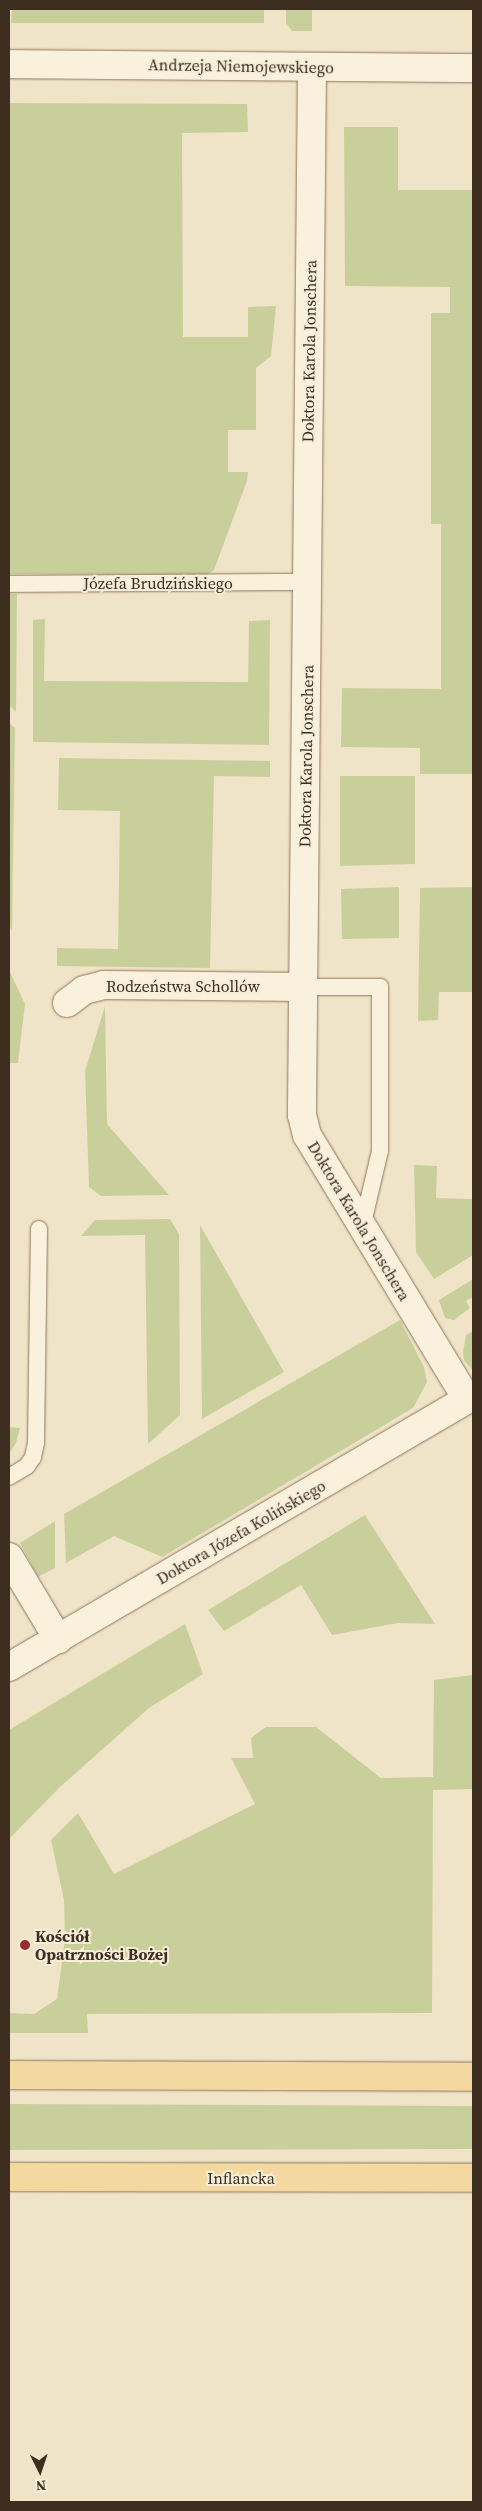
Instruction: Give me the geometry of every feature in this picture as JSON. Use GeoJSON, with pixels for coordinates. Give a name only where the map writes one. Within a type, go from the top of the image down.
{"type":"FeatureCollection","features":[{"type":"Feature","properties":{"kind":"main road"},"geometry":{"type":"LineString","coordinates":[[9,2075],[473,2077]]}},
{"type":"Feature","properties":{"kind":"main road","name":"Inflancka"},"geometry":{"type":"LineString","coordinates":[[9,2177],[473,2178]]}},
{"type":"Feature","properties":{"kind":"street","name":"Andrzeja Niemojewskiego"},"geometry":{"type":"LineString","coordinates":[[9,64],[473,68]]}},
{"type":"Feature","properties":{"kind":"street","name":"Doktora Karola Jonschera"},"geometry":{"type":"LineString","coordinates":[[312,68],[302,1115],[307,1135],[470,1398]]}},
{"type":"Feature","properties":{"kind":"street","name":"Rodzeństwa Schollów"},"geometry":{"type":"LineString","coordinates":[[67,1003],[84,990],[104,985],[303,987]]}},
{"type":"Feature","properties":{"kind":"street","name":"Doktora Józefa Kolińskiego"},"geometry":{"type":"LineString","coordinates":[[9,1667],[470,1398]]}},
{"type":"Feature","properties":{"kind":"street"},"geometry":{"type":"LineString","coordinates":[[9,1557],[58,1639]]}},
{"type":"Feature","properties":{"kind":"lane","name":"Józefa Brudzińskiego"},"geometry":{"type":"LineString","coordinates":[[9,584],[307,582]]}},
{"type":"Feature","properties":{"kind":"lane"},"geometry":{"type":"LineString","coordinates":[[303,987],[380,987],[380,1151],[362,1226]]}},
{"type":"Feature","properties":{"kind":"lane"},"geometry":{"type":"LineString","coordinates":[[9,1477],[27,1466],[33,1457],[36,1443],[39,1229]]}},
{"type":"Feature","properties":{"kind":"green space"},"geometry":{"type":"Polygon","coordinates":[[[12,9],[264,9],[264,23],[11,23],[12,9]]]}},
{"type":"Feature","properties":{"kind":"green space"},"geometry":{"type":"Polygon","coordinates":[[[286,9],[312,9],[312,31],[292,31],[286,23],[286,9]]]}},
{"type":"Feature","properties":{"kind":"green space"},"geometry":{"type":"Polygon","coordinates":[[[9,103],[247,104],[248,132],[182,133],[183,337],[248,337],[248,307],[276,306],[271,356],[256,368],[256,430],[228,430],[228,472],[248,472],[247,481],[214,570],[206,575],[9,574],[9,103]]]}},
{"type":"Feature","properties":{"kind":"green space"},"geometry":{"type":"Polygon","coordinates":[[[344,127],[398,127],[398,190],[473,190],[473,774],[420,774],[420,748],[341,747],[342,688],[441,689],[441,524],[431,524],[431,313],[450,313],[450,287],[345,286],[344,127]]]}},
{"type":"Feature","properties":{"kind":"green space"},"geometry":{"type":"Polygon","coordinates":[[[9,594],[17,594],[16,712],[9,705],[9,594]]]}},
{"type":"Feature","properties":{"kind":"green space"},"geometry":{"type":"Polygon","coordinates":[[[45,619],[44,681],[248,682],[249,621],[270,620],[269,745],[33,742],[33,620],[45,619]]]}},
{"type":"Feature","properties":{"kind":"green space"},"geometry":{"type":"Polygon","coordinates":[[[9,723],[15,728],[12,931],[9,924],[9,723]]]}},
{"type":"Feature","properties":{"kind":"green space"},"geometry":{"type":"Polygon","coordinates":[[[59,758],[270,761],[270,777],[214,776],[210,968],[57,966],[57,948],[118,949],[120,811],[58,810],[59,758]]]}},
{"type":"Feature","properties":{"kind":"green space"},"geometry":{"type":"Polygon","coordinates":[[[340,776],[415,776],[415,864],[340,866],[340,776]]]}},
{"type":"Feature","properties":{"kind":"green space"},"geometry":{"type":"Polygon","coordinates":[[[399,887],[399,938],[342,939],[341,889],[399,887]]]}},
{"type":"Feature","properties":{"kind":"green space"},"geometry":{"type":"Polygon","coordinates":[[[473,887],[473,992],[439,992],[438,1020],[418,1021],[420,888],[473,887]]]}},
{"type":"Feature","properties":{"kind":"green space"},"geometry":{"type":"Polygon","coordinates":[[[9,970],[25,1004],[18,1063],[9,1063],[9,970]]]}},
{"type":"Feature","properties":{"kind":"green space"},"geometry":{"type":"Polygon","coordinates":[[[105,1006],[107,1124],[169,1195],[101,1196],[89,1187],[85,1071],[105,1006]]]}},
{"type":"Feature","properties":{"kind":"green space"},"geometry":{"type":"Polygon","coordinates":[[[414,1165],[437,1166],[436,1198],[473,1199],[473,1255],[434,1279],[416,1252],[414,1165]]]}},
{"type":"Feature","properties":{"kind":"green space"},"geometry":{"type":"Polygon","coordinates":[[[170,1219],[179,1234],[180,1415],[148,1444],[145,1235],[81,1236],[95,1220],[170,1219]]]}},
{"type":"Feature","properties":{"kind":"green space"},"geometry":{"type":"Polygon","coordinates":[[[200,1225],[284,1372],[202,1419],[200,1225]]]}},
{"type":"Feature","properties":{"kind":"green space"},"geometry":{"type":"Polygon","coordinates":[[[473,1279],[473,1297],[466,1301],[470,1308],[454,1320],[445,1318],[439,1300],[473,1279]]]}},
{"type":"Feature","properties":{"kind":"green space"},"geometry":{"type":"Polygon","coordinates":[[[400,1320],[424,1367],[427,1382],[413,1408],[162,1557],[114,1536],[66,1563],[64,1514],[400,1320]]]}},
{"type":"Feature","properties":{"kind":"green space"},"geometry":{"type":"Polygon","coordinates":[[[473,1331],[473,1371],[464,1360],[463,1352],[466,1335],[473,1331]]]}},
{"type":"Feature","properties":{"kind":"green space"},"geometry":{"type":"Polygon","coordinates":[[[9,1427],[20,1428],[16,1443],[9,1454],[9,1427]]]}},
{"type":"Feature","properties":{"kind":"green space"},"geometry":{"type":"Polygon","coordinates":[[[365,1515],[435,1624],[398,1623],[332,1635],[301,1585],[224,1631],[208,1610],[365,1515]]]}},
{"type":"Feature","properties":{"kind":"green space"},"geometry":{"type":"Polygon","coordinates":[[[55,1521],[55,1568],[38,1577],[20,1543],[55,1521]]]}},
{"type":"Feature","properties":{"kind":"green space"},"geometry":{"type":"Polygon","coordinates":[[[185,1624],[203,1674],[149,1708],[60,1787],[9,1839],[9,1730],[185,1624]]]}},
{"type":"Feature","properties":{"kind":"green space"},"geometry":{"type":"Polygon","coordinates":[[[473,1675],[473,1789],[433,1790],[432,2013],[87,2014],[88,2033],[9,2033],[9,2013],[34,2014],[57,1999],[65,1939],[64,1900],[51,1840],[78,1813],[114,1874],[255,1804],[231,1758],[253,1758],[251,1738],[266,1727],[316,1727],[381,1778],[433,1777],[434,1680],[473,1675]]]}},
{"type":"Feature","properties":{"kind":"green space"},"geometry":{"type":"Polygon","coordinates":[[[9,2104],[473,2106],[473,2149],[9,2150],[9,2104]]]}},
{"type":"Feature","properties":{"kind":"place","name":"Kościół Opatrzności Bożej"},"geometry":{"type":"Point","coordinates":[25,1945]}}]}
